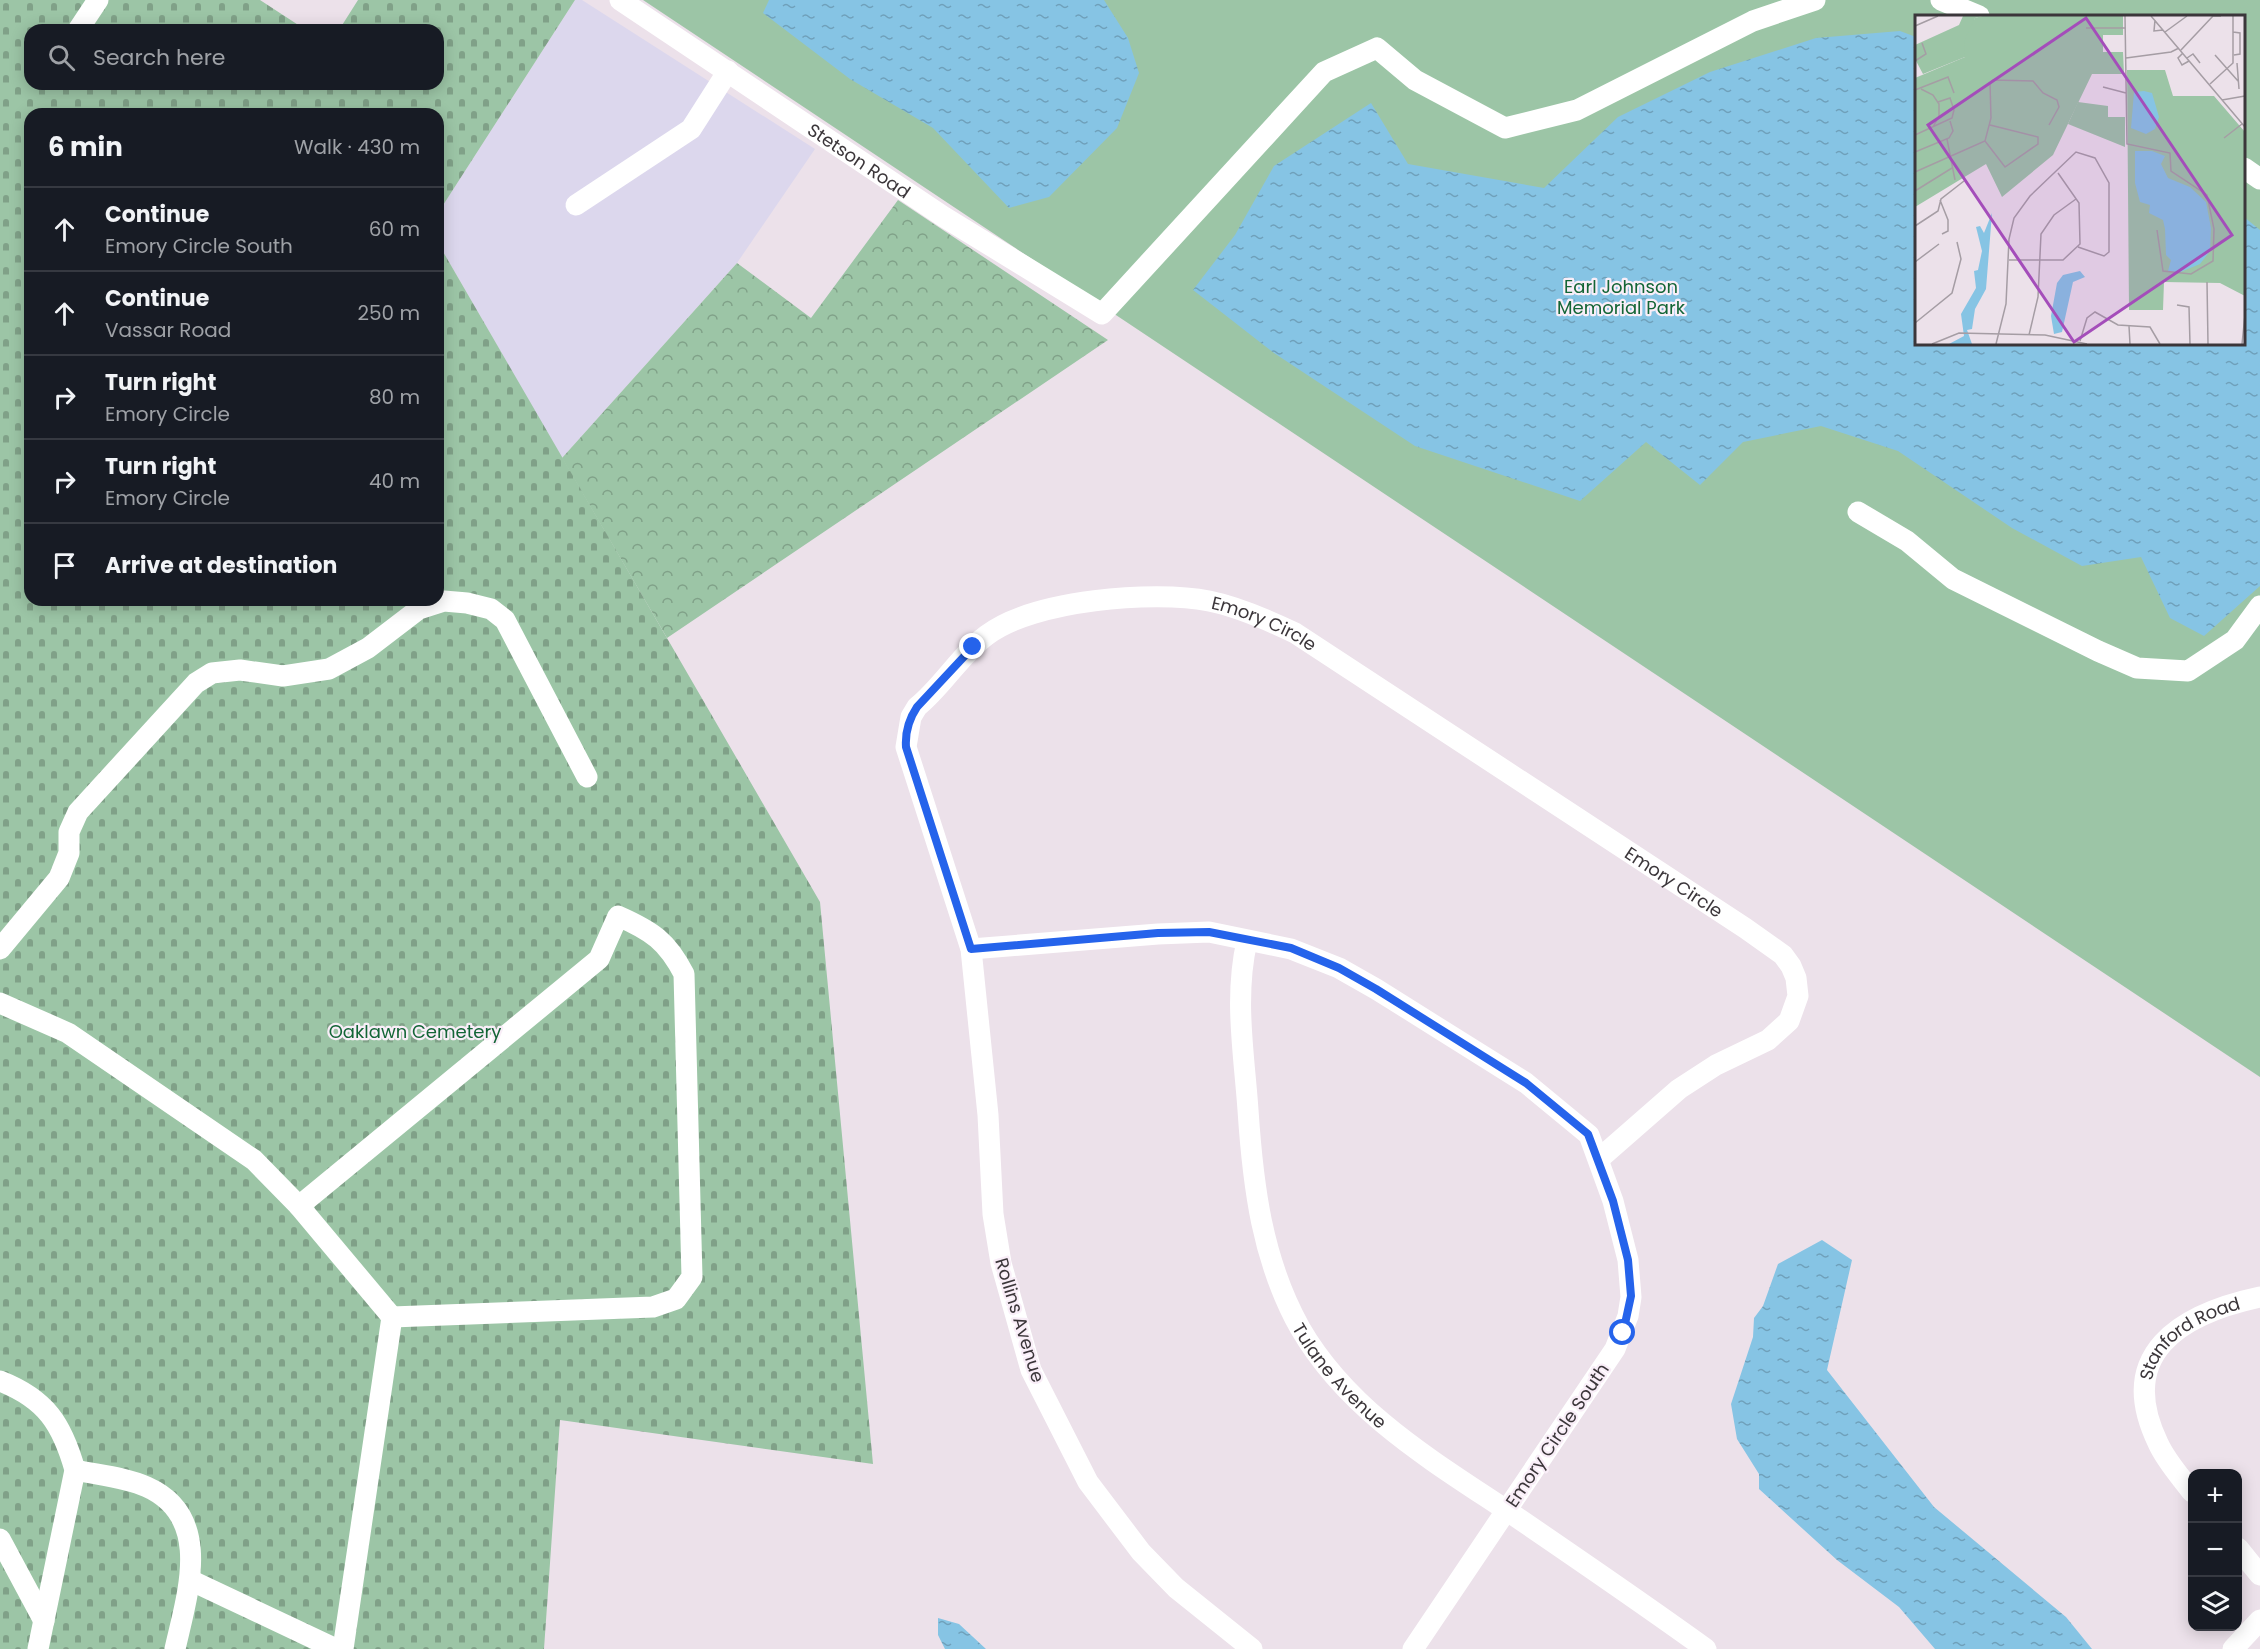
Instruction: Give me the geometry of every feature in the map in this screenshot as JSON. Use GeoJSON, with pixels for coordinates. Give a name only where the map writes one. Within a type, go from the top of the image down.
{"type":"FeatureCollection","features":[{"type":"Feature","properties":{"kind":"street"},"geometry":{"type":"LineString","coordinates":[[82,24],[98,0]]}},
{"type":"Feature","properties":{"kind":"street","name":"Stetson Road"},"geometry":{"type":"LineString","coordinates":[[620,0],[944,217],[1102,314],[1324,72],[1377,48],[1415,80],[1505,128],[1577,110],[1753,21],[1815,0]]}},
{"type":"Feature","properties":{"kind":"street"},"geometry":{"type":"LineString","coordinates":[[1941,0],[1976,15]]}},
{"type":"Feature","properties":{"kind":"street"},"geometry":{"type":"LineString","coordinates":[[576,206],[692,129],[728,71]]}},
{"type":"Feature","properties":{"kind":"street"},"geometry":{"type":"LineString","coordinates":[[2245,169],[2260,179]]}},
{"type":"Feature","properties":{"kind":"street"},"geometry":{"type":"LineString","coordinates":[[1858,512],[1907,541],[1953,579],[2137,668],[2188,671],[2235,640],[2260,606]]}},
{"type":"Feature","properties":{"kind":"street","name":"Emory Circle"},"geometry":{"type":"LineString","coordinates":[[971,949],[906,747],[911,717],[973,647],[988,634],[1046,608],[1088,601],[1192,598],[1251,614],[1295,633],[1783,955],[1796,978],[1796,1007],[1789,1021],[1758,1046],[1697,1076],[1599,1159]]}},
{"type":"Feature","properties":{"kind":"street"},"geometry":{"type":"LineString","coordinates":[[444,601],[467,603],[490,609],[505,620],[587,777]]}},
{"type":"Feature","properties":{"kind":"street"},"geometry":{"type":"LineString","coordinates":[[0,949],[59,878],[69,852],[69,832],[78,812],[196,683],[212,673],[240,670],[283,676],[328,669],[368,648],[419,609],[428,606]]}},
{"type":"Feature","properties":{"kind":"street"},"geometry":{"type":"LineString","coordinates":[[298,1206],[599,958],[618,916],[649,930],[672,951],[684,974],[692,1277],[676,1299],[653,1307],[392,1317]]}},
{"type":"Feature","properties":{"kind":"street","name":"Emory Circle South"},"geometry":{"type":"LineString","coordinates":[[971,949],[1158,933],[1209,932],[1291,948],[1339,968],[1376,989],[1550,1100],[1588,1134],[1613,1201],[1628,1260],[1631,1296],[1628,1317],[1615,1349],[1413,1649]]}},
{"type":"Feature","properties":{"kind":"street","name":"Tulane Avenue"},"geometry":{"type":"LineString","coordinates":[[1247,941],[1240,979],[1240,1012],[1252,1179],[1262,1229],[1289,1304],[1325,1366],[1357,1401],[1435,1465],[1507,1511],[1706,1649]]}},
{"type":"Feature","properties":{"kind":"street","name":"Rollins Avenue"},"geometry":{"type":"LineString","coordinates":[[971,949],[988,1115],[993,1214],[1001,1263],[1031,1370],[1088,1482],[1141,1552],[1184,1595],[1252,1649]]}},
{"type":"Feature","properties":{"kind":"street"},"geometry":{"type":"LineString","coordinates":[[0,1003],[68,1033],[254,1160],[298,1206],[392,1317],[343,1649]]}},
{"type":"Feature","properties":{"kind":"street","name":"Stanford Road"},"geometry":{"type":"LineString","coordinates":[[2188,1485],[2157,1442],[2145,1399],[2144,1376],[2153,1356],[2172,1333],[2208,1314],[2260,1297]]}},
{"type":"Feature","properties":{"kind":"street"},"geometry":{"type":"LineString","coordinates":[[0,1381],[20,1389],[40,1402],[68,1444],[75,1470],[38,1649]]}},
{"type":"Feature","properties":{"kind":"street"},"geometry":{"type":"LineString","coordinates":[[75,1470],[134,1483],[164,1497],[176,1511],[190,1539],[192,1558],[190,1580],[176,1649]]}},
{"type":"Feature","properties":{"kind":"street"},"geometry":{"type":"LineString","coordinates":[[0,1539],[44,1621]]}},
{"type":"Feature","properties":{"kind":"street"},"geometry":{"type":"LineString","coordinates":[[2242,1553],[2260,1575]]}},
{"type":"Feature","properties":{"kind":"street"},"geometry":{"type":"LineString","coordinates":[[190,1580],[336,1649]]}},
{"type":"Feature","properties":{"kind":"street"},"geometry":{"type":"LineString","coordinates":[[2233,1649],[2260,1620]]}},
{"type":"Feature","properties":{"kind":"shaded area"},"geometry":{"type":"Polygon","coordinates":[[[575,0],[582,0],[815,149],[737,263],[562,458],[444,253],[444,204],[575,0]]]}},
{"type":"Feature","properties":{"kind":"green space","name":"Oaklawn Cemetery"},"geometry":{"type":"Polygon","coordinates":[[[0,0],[260,0],[297,24],[24,24],[24,90],[444,90],[444,24],[343,24],[358,0],[575,0],[444,204],[444,108],[24,108],[24,606],[444,606],[444,253],[820,902],[873,1464],[560,1420],[544,1649],[0,1649],[0,0]]]}},
{"type":"Feature","properties":{"kind":"green space","name":"Earl Johnson Memorial Park"},"geometry":{"type":"Polygon","coordinates":[[[643,0],[2260,0],[2260,1077],[643,0]]]}},
{"type":"Feature","properties":{"kind":"green space"},"geometry":{"type":"Polygon","coordinates":[[[898,200],[1108,340],[667,638],[562,458],[737,263],[811,318],[898,200]]]}},
{"type":"Feature","properties":{"kind":"water"},"geometry":{"type":"Polygon","coordinates":[[[769,0],[1104,0],[1128,38],[1139,73],[1117,128],[1049,197],[1009,208],[933,128],[850,79],[763,13],[769,0]]]}},
{"type":"Feature","properties":{"kind":"water"},"geometry":{"type":"Polygon","coordinates":[[[1900,31],[1915,37],[1915,345],[2245,345],[2245,218],[2260,230],[2260,586],[2204,636],[2170,618],[2141,557],[2082,566],[2012,528],[1898,451],[1821,426],[1743,442],[1700,485],[1646,442],[1580,501],[1415,446],[1274,353],[1193,290],[1235,235],[1274,166],[1371,103],[1408,164],[1544,188],[1618,117],[1710,72],[1816,38],[1900,31]]]}},
{"type":"Feature","properties":{"kind":"water"},"geometry":{"type":"Polygon","coordinates":[[[1822,1240],[1852,1260],[1827,1370],[1934,1507],[2066,1617],[2092,1649],[1935,1649],[1899,1607],[1837,1560],[1759,1489],[1759,1474],[1737,1439],[1731,1404],[1753,1337],[1754,1318],[1763,1306],[1778,1264],[1822,1240]]]}},
{"type":"Feature","properties":{"kind":"water"},"geometry":{"type":"Polygon","coordinates":[[[938,1618],[959,1624],[986,1649],[945,1649],[938,1635],[938,1618]]]}},
{"type":"Feature","properties":{"kind":"route"},"geometry":{"type":"LineString","coordinates":[[973,647],[929,698],[917,707],[911,717],[906,736],[906,747],[967,930],[971,949],[1158,933],[1209,932],[1270,946],[1291,948],[1339,968],[1376,989],[1526,1083],[1550,1100],[1588,1134],[1613,1201],[1628,1260],[1631,1296],[1623,1333]]}}]}
